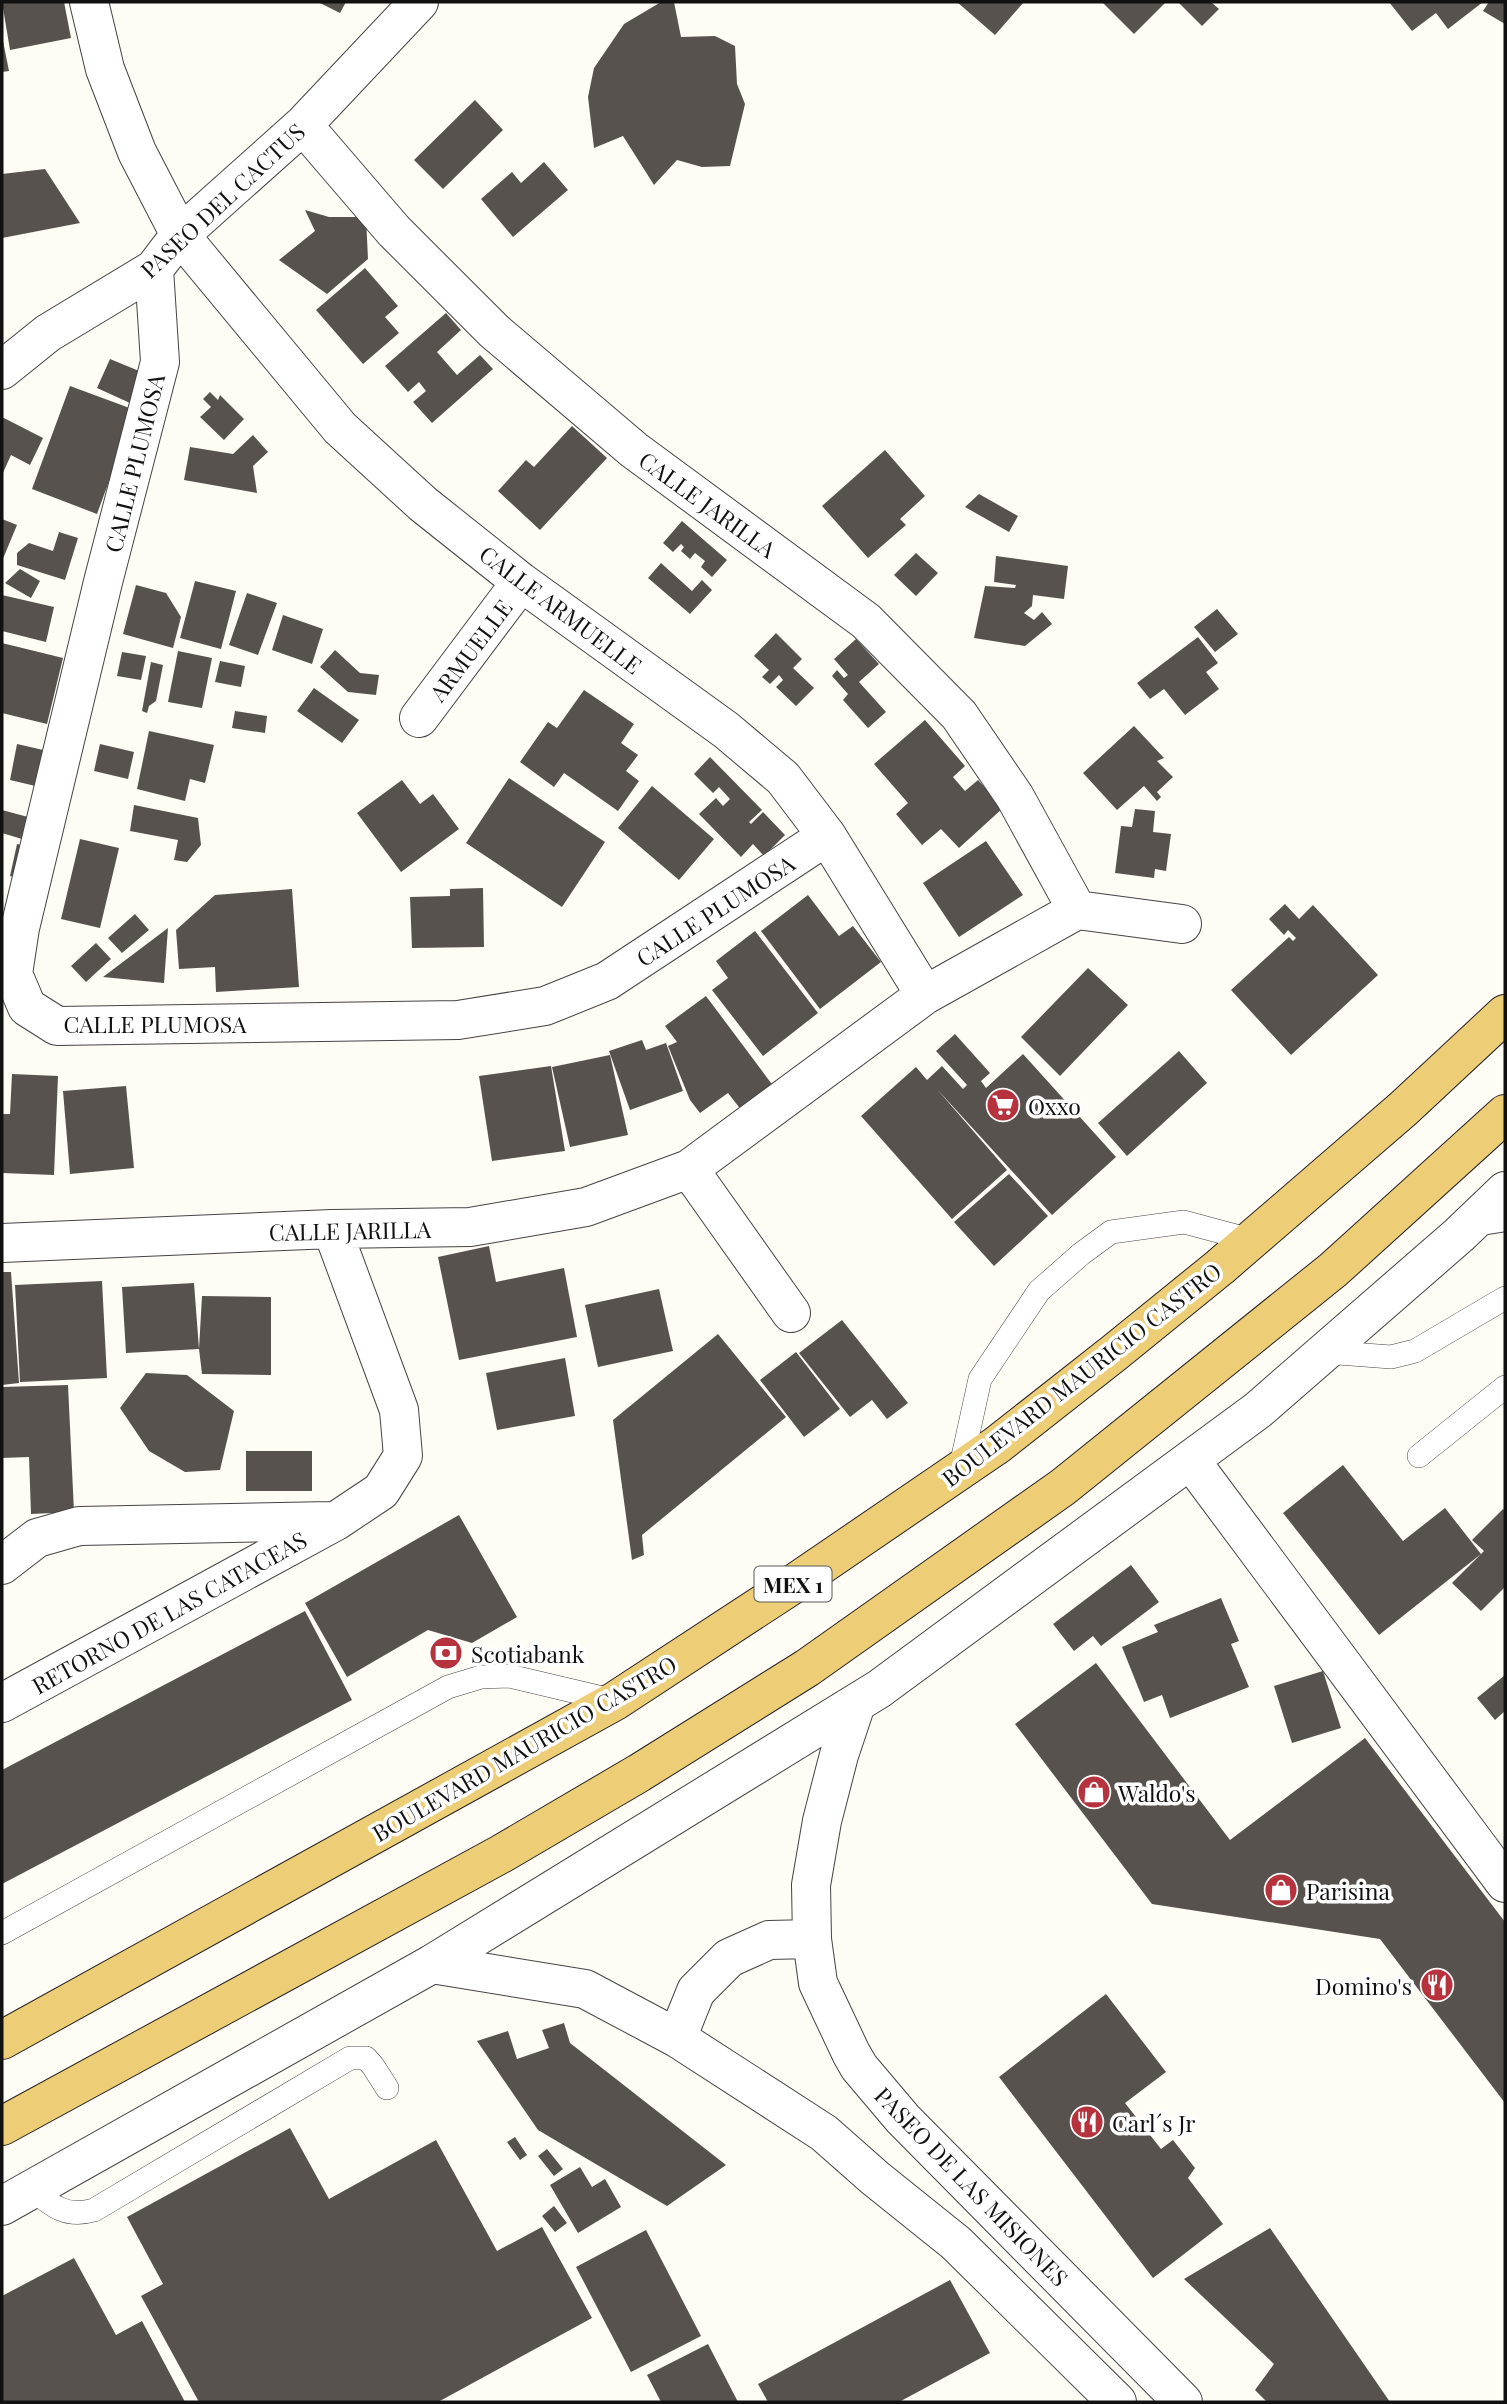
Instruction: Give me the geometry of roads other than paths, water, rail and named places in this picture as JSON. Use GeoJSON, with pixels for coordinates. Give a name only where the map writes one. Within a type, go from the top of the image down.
{"type":"FeatureCollection","features":[{"type":"Feature","properties":{"kind":"main road","name":"BOULEVARD MAURICIO CASTRO"},"geometry":{"type":"LineString","coordinates":[[2,2040],[615,1701],[960,1471],[1114,1353],[1251,1240],[1504,1019]]}},
{"type":"Feature","properties":{"kind":"main road"},"geometry":{"type":"LineString","coordinates":[[2,2126],[502,1854],[639,1773],[807,1668],[1063,1487],[1333,1270],[1505,1114]]}},
{"type":"Feature","properties":{"kind":"street","name":"CALLE ARMUELLE"},"geometry":{"type":"LineString","coordinates":[[89,2],[105,69],[137,152],[180,234],[341,428],[423,504],[521,582],[726,730],[783,778],[827,836],[925,995]]}},
{"type":"Feature","properties":{"kind":"street","name":"PASEO DEL CACTUS"},"geometry":{"type":"LineString","coordinates":[[2,370],[48,333],[155,269],[180,234],[303,125],[419,2]]}},
{"type":"Feature","properties":{"kind":"street","name":"CALLE JARILLA"},"geometry":{"type":"LineString","coordinates":[[2,1243],[332,1229],[470,1227],[586,1207],[689,1169],[925,995],[1077,910],[1015,797],[959,715],[866,621],[634,450],[494,331],[394,231],[303,125]]}},
{"type":"Feature","properties":{"kind":"street","name":"CALLE PLUMOSA"},"geometry":{"type":"LineString","coordinates":[[155,269],[160,362],[20,928],[13,974],[27,1007],[57,1026],[458,1020],[545,1006],[607,981],[827,836]]}},
{"type":"Feature","properties":{"kind":"street","name":"ARMUELLE"},"geometry":{"type":"LineString","coordinates":[[419,718],[521,582]]}},
{"type":"Feature","properties":{"kind":"street"},"geometry":{"type":"LineString","coordinates":[[1077,910],[1182,925]]}},
{"type":"Feature","properties":{"kind":"street"},"geometry":{"type":"LineString","coordinates":[[689,1169],[791,1313]]}},
{"type":"Feature","properties":{"kind":"street"},"geometry":{"type":"LineString","coordinates":[[17,2197],[432,1964],[856,1704],[1258,1410],[1497,1207]]}},
{"type":"Feature","properties":{"kind":"street","name":"RETORNO DE LAS CATACEAS"},"geometry":{"type":"LineString","coordinates":[[2,1703],[336,1521],[381,1491],[403,1456],[399,1410],[332,1229]]}},
{"type":"Feature","properties":{"kind":"street"},"geometry":{"type":"LineString","coordinates":[[1191,1461],[1505,1883]]}},
{"type":"Feature","properties":{"kind":"street","name":"RETORNO DE LAS CATACEAS"},"geometry":{"type":"LineString","coordinates":[[2,1565],[37,1538],[79,1527],[336,1521]]}},
{"type":"Feature","properties":{"kind":"street","name":"PASEO DE LAS MISIONES"},"geometry":{"type":"LineString","coordinates":[[856,1704],[822,1821],[811,1885],[812,1939],[818,1983],[859,2067],[903,2119],[1183,2402]]}},
{"type":"Feature","properties":{"kind":"street"},"geometry":{"type":"LineString","coordinates":[[677,2038],[696,1991],[729,1958],[769,1940],[812,1939]]}},
{"type":"Feature","properties":{"kind":"street","name":"PASEO DE LAS MISIONES"},"geometry":{"type":"LineString","coordinates":[[432,1964],[585,1989],[677,2038],[824,2133],[956,2243],[1117,2402]]}},
{"type":"Feature","properties":{"kind":"lane"},"geometry":{"type":"LineString","coordinates":[[960,1471],[980,1380],[1038,1291],[1081,1254],[1111,1233],[1184,1222],[1251,1240]]}},
{"type":"Feature","properties":{"kind":"lane"},"geometry":{"type":"LineString","coordinates":[[1325,1352],[1391,1357],[1415,1351],[1505,1298]]}},
{"type":"Feature","properties":{"kind":"lane"},"geometry":{"type":"LineString","coordinates":[[1419,1456],[1505,1387]]}},
{"type":"Feature","properties":{"kind":"lane"},"geometry":{"type":"LineString","coordinates":[[2,1933],[449,1687],[481,1677],[509,1676],[615,1701]]}},
{"type":"Feature","properties":{"kind":"lane"},"geometry":{"type":"LineString","coordinates":[[17,2197],[56,2209],[81,2213],[94,2210],[350,2058],[366,2058],[387,2088]]}},
{"type":"Feature","properties":{"kind":"place","name":"Oxxo"},"geometry":{"type":"Point","coordinates":[1003,1105]}},
{"type":"Feature","properties":{"kind":"place","name":"Scotiabank"},"geometry":{"type":"Point","coordinates":[446,1653]}},
{"type":"Feature","properties":{"kind":"place","name":"Waldo's"},"geometry":{"type":"Point","coordinates":[1094,1792]}},
{"type":"Feature","properties":{"kind":"place","name":"Parisina"},"geometry":{"type":"Point","coordinates":[1281,1890]}},
{"type":"Feature","properties":{"kind":"place","name":"Domino's"},"geometry":{"type":"Point","coordinates":[1437,1985]}},
{"type":"Feature","properties":{"kind":"place","name":"Carl´s Jr"},"geometry":{"type":"Point","coordinates":[1087,2122]}}]}
